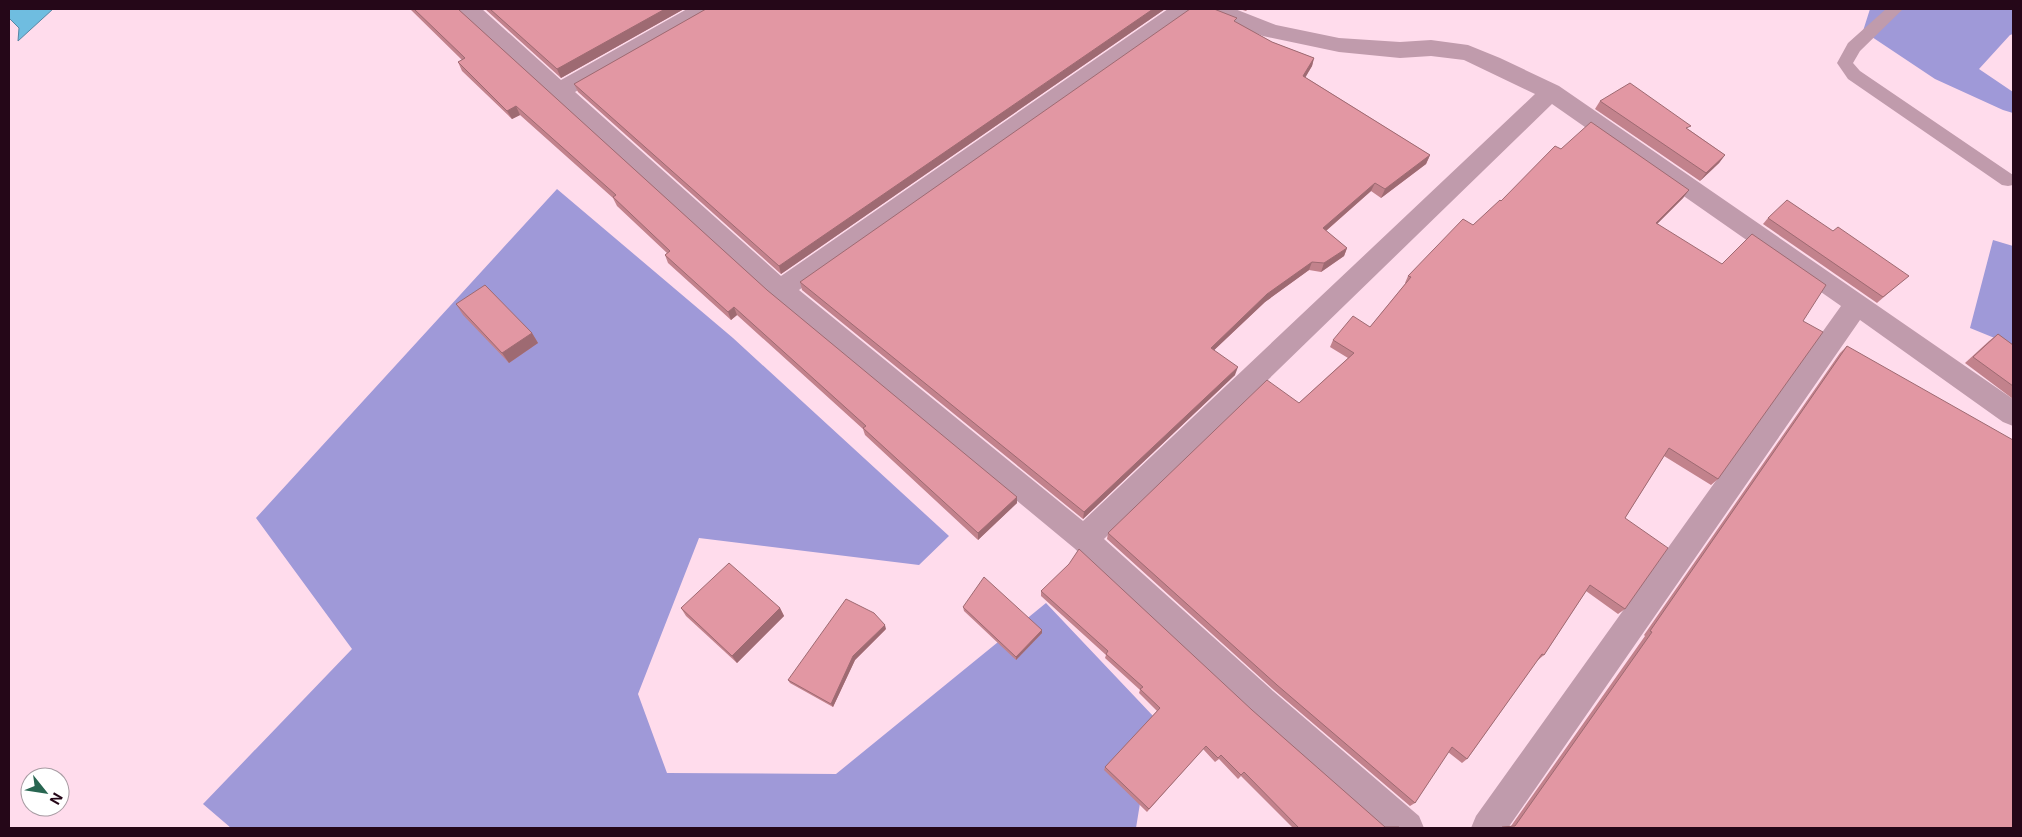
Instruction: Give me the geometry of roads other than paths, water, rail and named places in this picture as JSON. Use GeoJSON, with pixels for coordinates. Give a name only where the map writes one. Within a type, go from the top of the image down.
{"type":"FeatureCollection","features":[{"type":"Feature","properties":{"kind":"street"},"geometry":{"type":"LineString","coordinates":[[469,9],[561,90],[780,290],[1084,538],[1262,702],[1407,828]]}},
{"type":"Feature","properties":{"kind":"street"},"geometry":{"type":"LineString","coordinates":[[561,90],[703,9]]}},
{"type":"Feature","properties":{"kind":"street"},"geometry":{"type":"LineString","coordinates":[[780,290],[1183,9]]}},
{"type":"Feature","properties":{"kind":"street"},"geometry":{"type":"LineString","coordinates":[[1215,9],[1271,31],[1339,45],[1400,50],[1431,48],[1468,53],[1551,92],[2013,414]]}},
{"type":"Feature","properties":{"kind":"street"},"geometry":{"type":"LineString","coordinates":[[1084,538],[1551,92]]}},
{"type":"Feature","properties":{"kind":"street"},"geometry":{"type":"LineString","coordinates":[[1488,828],[1857,304]]}},
{"type":"Feature","properties":{"kind":"lane"},"geometry":{"type":"LineString","coordinates":[[1895,9],[1854,47],[1845,63],[1854,75],[2008,180]]}},
{"type":"Feature","properties":{"kind":"water"},"geometry":{"type":"Polygon","coordinates":[[[9,9],[53,9],[18,41],[19,28],[9,18],[9,9]]]}}]}
